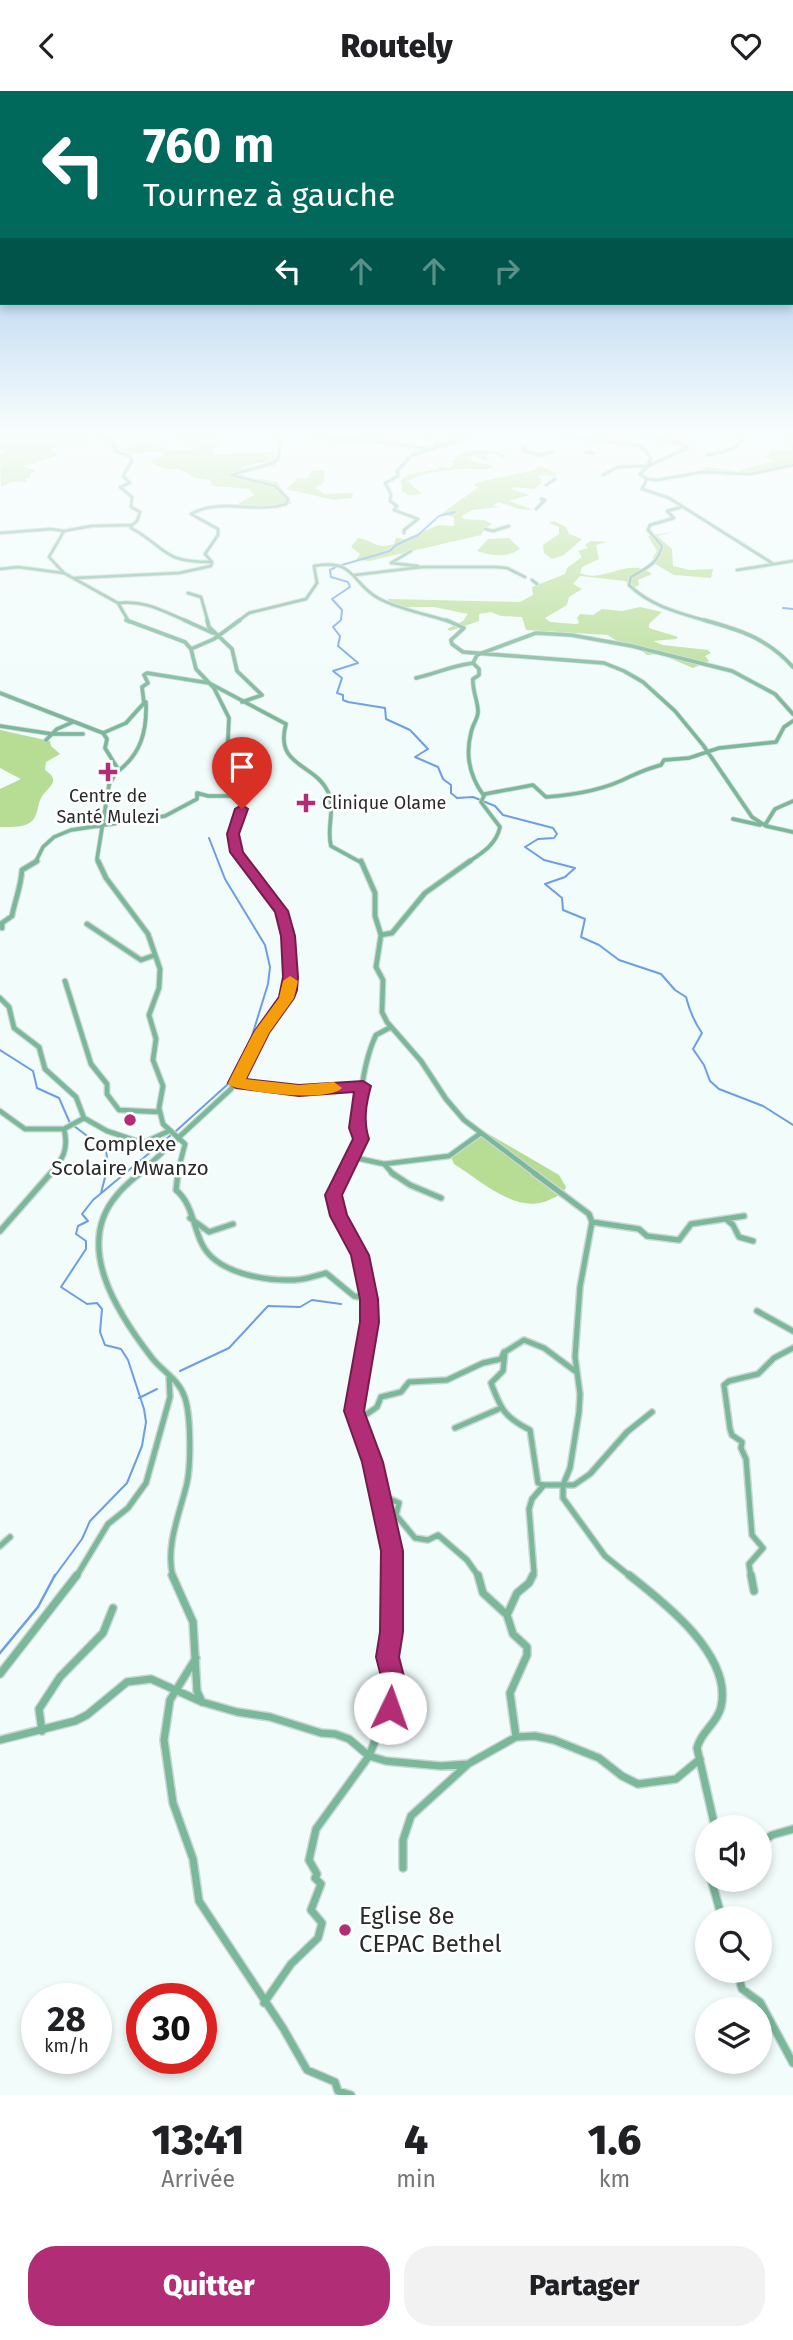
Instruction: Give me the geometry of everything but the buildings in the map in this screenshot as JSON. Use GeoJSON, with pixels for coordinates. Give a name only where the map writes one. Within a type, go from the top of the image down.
{"type":"FeatureCollection","features":[{"type":"Feature","properties":{"kind":"street"},"geometry":{"type":"LineString","coordinates":[[0,533],[51,529],[64,531],[83,528]]}},
{"type":"Feature","properties":{"kind":"street"},"geometry":{"type":"LineString","coordinates":[[131,528],[150,538],[153,545],[167,555],[184,562],[212,562]]}},
{"type":"Feature","properties":{"kind":"street"},"geometry":{"type":"LineString","coordinates":[[212,562],[205,554],[218,535],[218,529],[215,528]]}},
{"type":"Feature","properties":{"kind":"street"},"geometry":{"type":"LineString","coordinates":[[404,533],[407,528]]}},
{"type":"Feature","properties":{"kind":"street"},"geometry":{"type":"LineString","coordinates":[[485,529],[493,531],[504,528]]}},
{"type":"Feature","properties":{"kind":"street"},"geometry":{"type":"LineString","coordinates":[[649,528],[648,530],[662,546],[661,553],[655,564],[631,577],[629,585],[632,589],[656,604],[737,629],[772,645],[781,651],[793,667]]}},
{"type":"Feature","properties":{"kind":"street"},"geometry":{"type":"LineString","coordinates":[[715,528],[772,563]]}},
{"type":"Feature","properties":{"kind":"street"},"geometry":{"type":"LineString","coordinates":[[64,531],[65,534],[49,557],[64,573]]}},
{"type":"Feature","properties":{"kind":"street"},"geometry":{"type":"LineString","coordinates":[[411,551],[391,563],[422,567],[500,568],[525,577]]}},
{"type":"Feature","properties":{"kind":"street"},"geometry":{"type":"LineString","coordinates":[[737,570],[793,561]]}},
{"type":"Feature","properties":{"kind":"street"},"geometry":{"type":"LineString","coordinates":[[75,578],[190,571],[206,568],[212,562]]}},
{"type":"Feature","properties":{"kind":"street"},"geometry":{"type":"LineString","coordinates":[[191,649],[218,636],[249,613],[306,599],[317,583],[313,569],[316,564],[325,562],[355,575],[377,599],[462,625],[464,628],[451,640],[452,644],[463,652],[604,663],[624,669],[681,717],[750,815],[765,825]]}},
{"type":"Feature","properties":{"kind":"street"},"geometry":{"type":"LineString","coordinates":[[0,569],[18,567],[64,573],[118,603],[149,603],[169,611],[171,616],[184,619],[188,624],[214,633],[232,649],[237,671],[262,695],[242,702]]}},
{"type":"Feature","properties":{"kind":"street"},"geometry":{"type":"LineString","coordinates":[[355,575],[422,567]]}},
{"type":"Feature","properties":{"kind":"street"},"geometry":{"type":"LineString","coordinates":[[532,580],[537,584]]}},
{"type":"Feature","properties":{"kind":"street"},"geometry":{"type":"LineString","coordinates":[[188,593],[201,597],[207,622],[214,633]]}},
{"type":"Feature","properties":{"kind":"street"},"geometry":{"type":"LineString","coordinates":[[118,603],[127,621],[185,642],[191,649],[196,669],[221,699],[229,718],[226,779],[228,787],[239,796],[242,809],[233,834],[237,852],[282,911],[288,936],[290,990],[261,1032],[236,1083],[221,1101],[116,1195],[99,1228],[99,1267],[103,1277],[136,1336],[169,1376],[177,1380],[185,1398],[188,1453],[186,1497],[172,1543],[170,1566],[193,1622],[197,1691],[202,1702]]}},
{"type":"Feature","properties":{"kind":"street"},"geometry":{"type":"LineString","coordinates":[[473,663],[477,655],[536,633],[571,635],[632,646],[732,671],[775,694],[793,714]]}},
{"type":"Feature","properties":{"kind":"street"},"geometry":{"type":"LineString","coordinates":[[416,678],[435,673],[442,668],[473,663]]}},
{"type":"Feature","properties":{"kind":"street"},"geometry":{"type":"LineString","coordinates":[[473,663],[479,669],[479,675],[473,679],[472,692],[478,713],[471,727],[473,732],[467,754],[476,787],[484,796]]}},
{"type":"Feature","properties":{"kind":"street"},"geometry":{"type":"LineString","coordinates":[[117,772],[128,765],[142,748],[147,730],[142,687],[148,683],[144,675],[147,673],[209,683],[286,724],[282,741],[285,748],[298,765],[327,789],[332,814],[329,841],[334,849],[361,861],[375,893],[374,916],[381,935],[376,967],[383,981],[384,1018],[421,1061],[455,1111],[589,1214],[592,1222],[580,1287],[576,1372],[580,1394],[579,1412],[570,1468],[563,1485],[563,1498],[605,1556],[663,1601],[715,1662],[722,1679],[722,1709],[698,1740],[712,1815]]}},
{"type":"Feature","properties":{"kind":"street"},"geometry":{"type":"LineString","coordinates":[[0,693],[103,733],[107,739],[105,748],[117,765],[117,772],[110,785],[97,849],[100,867],[148,934],[155,955],[160,979],[149,1015],[156,1039],[153,1060],[163,1086],[160,1112],[163,1124],[180,1137],[186,1146],[180,1159],[176,1190],[185,1196],[190,1217],[206,1251],[215,1261],[227,1267],[295,1280],[326,1273],[354,1296],[369,1299]]}},
{"type":"Feature","properties":{"kind":"street"},"geometry":{"type":"LineString","coordinates":[[103,733],[126,723],[145,700]]}},
{"type":"Feature","properties":{"kind":"street"},"geometry":{"type":"LineString","coordinates":[[381,935],[392,933],[425,893],[490,847],[498,837],[500,827],[481,801],[484,796],[533,785],[546,797],[572,795],[620,781],[640,770],[661,765],[671,758],[689,758],[719,748],[776,742],[787,722],[793,721]]}},
{"type":"Feature","properties":{"kind":"street"},"geometry":{"type":"LineString","coordinates":[[46,740],[73,722]]}},
{"type":"Feature","properties":{"kind":"street"},"geometry":{"type":"LineString","coordinates":[[0,726],[52,734],[83,734]]}},
{"type":"Feature","properties":{"kind":"street"},"geometry":{"type":"LineString","coordinates":[[2,928],[2,923],[12,916],[15,897],[22,887],[22,870],[37,862],[39,849],[67,829],[164,816],[197,799],[197,793],[208,796],[239,796]]}},
{"type":"Feature","properties":{"kind":"street"},"geometry":{"type":"LineString","coordinates":[[765,825],[775,809],[793,801]]}},
{"type":"Feature","properties":{"kind":"street"},"geometry":{"type":"LineString","coordinates":[[733,819],[793,832]]}},
{"type":"Feature","properties":{"kind":"street"},"geometry":{"type":"LineString","coordinates":[[87,924],[141,960],[155,955]]}},
{"type":"Feature","properties":{"kind":"street"},"geometry":{"type":"LineString","coordinates":[[65,981],[91,1064],[107,1084],[107,1094],[119,1110],[160,1112]]}},
{"type":"Feature","properties":{"kind":"street"},"geometry":{"type":"LineString","coordinates":[[0,998],[9,1007],[14,1028],[39,1047],[46,1069],[76,1097],[84,1118],[107,1131],[143,1143],[169,1131]]}},
{"type":"Feature","properties":{"kind":"street"},"geometry":{"type":"LineString","coordinates":[[264,2003],[292,1964],[318,1938],[322,1923],[311,1910],[321,1884],[315,1878],[317,1874],[309,1860],[316,1829],[369,1756],[396,1688],[388,1657],[392,1551],[372,1462],[354,1411],[370,1322],[369,1299],[360,1255],[351,1233],[339,1216],[333,1195],[361,1139],[357,1128],[358,1105],[375,1037],[381,1030],[391,1026]]}},
{"type":"Feature","properties":{"kind":"street"},"geometry":{"type":"LineString","coordinates":[[236,1083],[299,1090],[363,1086]]}},
{"type":"Feature","properties":{"kind":"street"},"geometry":{"type":"LineString","coordinates":[[0,1111],[25,1129],[65,1128],[84,1118]]}},
{"type":"Feature","properties":{"kind":"street"},"geometry":{"type":"LineString","coordinates":[[1,1229],[60,1163],[68,1145],[65,1128]]}},
{"type":"Feature","properties":{"kind":"street"},"geometry":{"type":"LineString","coordinates":[[352,1157],[384,1164],[449,1156],[481,1133]]}},
{"type":"Feature","properties":{"kind":"street"},"geometry":{"type":"LineString","coordinates":[[384,1164],[389,1171],[415,1187],[441,1198]]}},
{"type":"Feature","properties":{"kind":"street"},"geometry":{"type":"LineString","coordinates":[[592,1222],[639,1229],[647,1236],[679,1240],[691,1224],[744,1216]]}},
{"type":"Feature","properties":{"kind":"street"},"geometry":{"type":"LineString","coordinates":[[190,1217],[209,1233],[233,1224]]}},
{"type":"Feature","properties":{"kind":"street"},"geometry":{"type":"LineString","coordinates":[[725,1219],[733,1225],[739,1237],[753,1241]]}},
{"type":"Feature","properties":{"kind":"street"},"geometry":{"type":"LineString","coordinates":[[757,1311],[793,1331]]}},
{"type":"Feature","properties":{"kind":"street"},"geometry":{"type":"LineString","coordinates":[[354,1411],[367,1414],[377,1407],[381,1397],[401,1392],[409,1383],[443,1381],[458,1377],[485,1360],[500,1359],[505,1352],[524,1340],[534,1341],[576,1372]]}},
{"type":"Feature","properties":{"kind":"street"},"geometry":{"type":"LineString","coordinates":[[754,1591],[750,1564],[763,1548],[752,1535],[746,1458],[741,1448],[742,1442],[732,1435],[730,1429],[724,1385],[729,1381],[758,1374],[774,1358],[793,1348]]}},
{"type":"Feature","properties":{"kind":"street"},"geometry":{"type":"LineString","coordinates":[[505,1352],[503,1371],[491,1383],[501,1409],[510,1420],[530,1430],[538,1483],[573,1485],[590,1474],[627,1431],[652,1412]]}},
{"type":"Feature","properties":{"kind":"street"},"geometry":{"type":"LineString","coordinates":[[0,1674],[73,1581],[108,1524],[128,1508],[146,1483],[170,1397],[169,1376]]}},
{"type":"Feature","properties":{"kind":"street"},"geometry":{"type":"LineString","coordinates":[[455,1428],[501,1409]]}},
{"type":"Feature","properties":{"kind":"street"},"geometry":{"type":"LineString","coordinates":[[507,1615],[517,1593],[529,1583],[534,1572],[529,1509],[544,1485]]}},
{"type":"Feature","properties":{"kind":"street"},"geometry":{"type":"LineString","coordinates":[[381,1501],[390,1499],[399,1503],[396,1515],[415,1538],[428,1539],[438,1535],[468,1560],[481,1574],[483,1593],[507,1615],[513,1634],[527,1647],[527,1655],[510,1693],[516,1737]]}},
{"type":"Feature","properties":{"kind":"street"},"geometry":{"type":"LineString","coordinates":[[0,1546],[10,1537]]}},
{"type":"Feature","properties":{"kind":"street"},"geometry":{"type":"LineString","coordinates":[[43,1731],[39,1709],[60,1677],[103,1633],[113,1608]]}},
{"type":"Feature","properties":{"kind":"street"},"geometry":{"type":"LineString","coordinates":[[196,1658],[175,1688],[163,1720],[162,1737],[175,1810],[195,1867],[193,1884],[208,1916],[264,2003],[284,2028],[307,2070],[335,2083],[338,2091],[351,2095]]}},
{"type":"Feature","properties":{"kind":"street"},"geometry":{"type":"LineString","coordinates":[[0,1739],[43,1731],[87,1714],[127,1682],[151,1679],[202,1702],[270,1717],[321,1733],[335,1734],[349,1739],[369,1756],[406,1764],[468,1765]]}},
{"type":"Feature","properties":{"kind":"street"},"geometry":{"type":"LineString","coordinates":[[403,1868],[402,1838],[417,1810],[440,1787],[460,1775],[468,1765],[516,1737],[536,1736],[554,1740],[599,1758],[622,1776],[638,1784],[676,1779],[700,1759]]}},
{"type":"Feature","properties":{"kind":"street"},"geometry":{"type":"LineString","coordinates":[[772,1835],[793,1829]]}},
{"type":"Feature","properties":{"kind":"street"},"geometry":{"type":"LineString","coordinates":[[740,1983],[742,1989],[760,2002],[793,2063]]}},
{"type":"Feature","properties":{"kind":"green space"},"geometry":{"type":"Polygon","coordinates":[[[432,528],[486,528],[481,535],[369,561],[356,560],[360,554],[351,547],[358,538],[387,546],[394,544],[396,538],[405,539],[432,528]]]}},
{"type":"Feature","properties":{"kind":"green space"},"geometry":{"type":"Polygon","coordinates":[[[559,528],[566,528],[569,534],[582,539],[564,555],[552,559],[544,553],[543,545],[559,534],[559,528]]]}},
{"type":"Feature","properties":{"kind":"green space"},"geometry":{"type":"Polygon","coordinates":[[[673,532],[657,536],[672,549],[673,566],[690,570],[713,569],[711,578],[674,575],[655,564],[653,557],[657,551],[648,536],[673,532]]]}},
{"type":"Feature","properties":{"kind":"green space"},"geometry":{"type":"Polygon","coordinates":[[[509,538],[520,549],[499,555],[477,551],[488,539],[509,538]]]}},
{"type":"Feature","properties":{"kind":"green space"},"geometry":{"type":"Polygon","coordinates":[[[591,541],[607,542],[596,545],[599,559],[582,567],[580,573],[598,575],[634,568],[652,574],[638,580],[639,585],[635,587],[625,581],[580,576],[573,584],[582,589],[569,597],[567,605],[545,618],[550,622],[576,624],[579,623],[577,618],[580,614],[593,615],[602,609],[622,611],[640,607],[662,612],[649,624],[649,628],[678,637],[653,641],[663,645],[708,650],[711,653],[705,656],[709,661],[693,668],[660,654],[647,655],[608,635],[526,630],[522,617],[501,616],[491,612],[479,614],[479,621],[450,631],[447,629],[463,621],[468,614],[434,607],[391,607],[388,599],[520,602],[533,595],[532,587],[565,574],[567,568],[582,557],[578,551],[588,548],[585,545],[591,541]]]}},
{"type":"Feature","properties":{"kind":"green space"},"geometry":{"type":"Polygon","coordinates":[[[0,730],[50,741],[51,746],[60,754],[46,762],[45,770],[52,777],[53,783],[41,798],[34,818],[21,826],[0,827],[0,789],[21,779],[0,768],[0,730]]]}},
{"type":"Feature","properties":{"kind":"green space"},"geometry":{"type":"Polygon","coordinates":[[[480,1129],[559,1175],[566,1187],[563,1192],[549,1200],[524,1203],[499,1194],[454,1164],[450,1154],[480,1129]]]}},
{"type":"Feature","properties":{"kind":"waterway"},"geometry":{"type":"LineString","coordinates":[[342,565],[390,551],[426,528]]}},
{"type":"Feature","properties":{"kind":"waterway"},"geometry":{"type":"LineString","coordinates":[[336,567],[330,570],[331,577],[348,582],[350,587],[332,599],[342,610],[341,620],[333,627],[340,636],[338,646],[358,663],[333,671],[342,678],[337,693],[343,695],[343,700],[348,702],[385,708],[386,719],[410,730],[428,749],[415,757],[438,767],[443,779],[451,785],[451,793],[457,798],[473,797],[495,806],[503,815],[553,828],[557,834],[554,838],[538,839],[525,847],[544,860],[575,868],[565,877],[545,884],[562,898],[563,910],[585,919],[581,937],[599,945],[619,960],[661,974],[675,990],[686,997],[692,1016],[702,1033],[693,1049],[704,1065],[710,1081],[719,1089],[763,1106],[793,1125]]}},
{"type":"Feature","properties":{"kind":"waterway"},"geometry":{"type":"LineString","coordinates":[[783,608],[793,609]]}},
{"type":"Feature","properties":{"kind":"waterway"},"geometry":{"type":"LineString","coordinates":[[176,1131],[227,1085],[251,1039],[268,984],[270,967],[265,945],[225,879],[209,838]]}},
{"type":"Feature","properties":{"kind":"waterway"},"geometry":{"type":"LineString","coordinates":[[0,1050],[33,1071],[37,1088],[59,1098],[70,1123],[106,1150],[108,1166],[101,1193]]}},
{"type":"Feature","properties":{"kind":"waterway"},"geometry":{"type":"LineString","coordinates":[[140,1397],[128,1360],[121,1349],[105,1345],[100,1332],[102,1309],[97,1303],[87,1304],[61,1287],[86,1249],[86,1241],[76,1234],[78,1226],[88,1221],[82,1214],[93,1200],[171,1135]]}},
{"type":"Feature","properties":{"kind":"waterway"},"geometry":{"type":"LineString","coordinates":[[180,1371],[229,1348],[268,1306],[300,1307],[312,1300],[341,1304]]}},
{"type":"Feature","properties":{"kind":"waterway"},"geometry":{"type":"LineString","coordinates":[[140,1397],[157,1389]]}},
{"type":"Feature","properties":{"kind":"waterway"},"geometry":{"type":"LineString","coordinates":[[54,1577],[82,1539],[90,1521],[127,1483],[142,1446],[146,1422],[140,1397]]}},
{"type":"Feature","properties":{"kind":"waterway"},"geometry":{"type":"LineString","coordinates":[[0,1653],[38,1607],[55,1575]]}},
{"type":"Feature","properties":{"kind":"slow traffic"},"geometry":{"type":"LineString","coordinates":[[290,981],[286,998],[261,1032],[236,1083],[299,1090],[334,1088]]}},
{"type":"Feature","properties":{"kind":"place","name":"Centre de Santé Mulezi"},"geometry":{"type":"Point","coordinates":[108,772]}},
{"type":"Feature","properties":{"kind":"place","name":"Clinique Olame"},"geometry":{"type":"Point","coordinates":[306,803]}},
{"type":"Feature","properties":{"kind":"place","name":"Complexe Scolaire Mwanzo"},"geometry":{"type":"Point","coordinates":[130,1120]}},
{"type":"Feature","properties":{"kind":"place","name":"Eglise 8e CEPAC Bethel"},"geometry":{"type":"Point","coordinates":[345,1930]}},
{"type":"Feature","properties":{"kind":"route"},"geometry":{"type":"LineString","coordinates":[[242,809],[233,834],[237,852],[282,911],[288,936],[290,990],[280,1009],[261,1032],[236,1083],[299,1090],[363,1086],[358,1105],[357,1128],[361,1139],[333,1195],[339,1216],[351,1233],[360,1255],[369,1299],[370,1322],[354,1411],[372,1462],[392,1551],[388,1657],[396,1688],[390,1708]]}}]}
